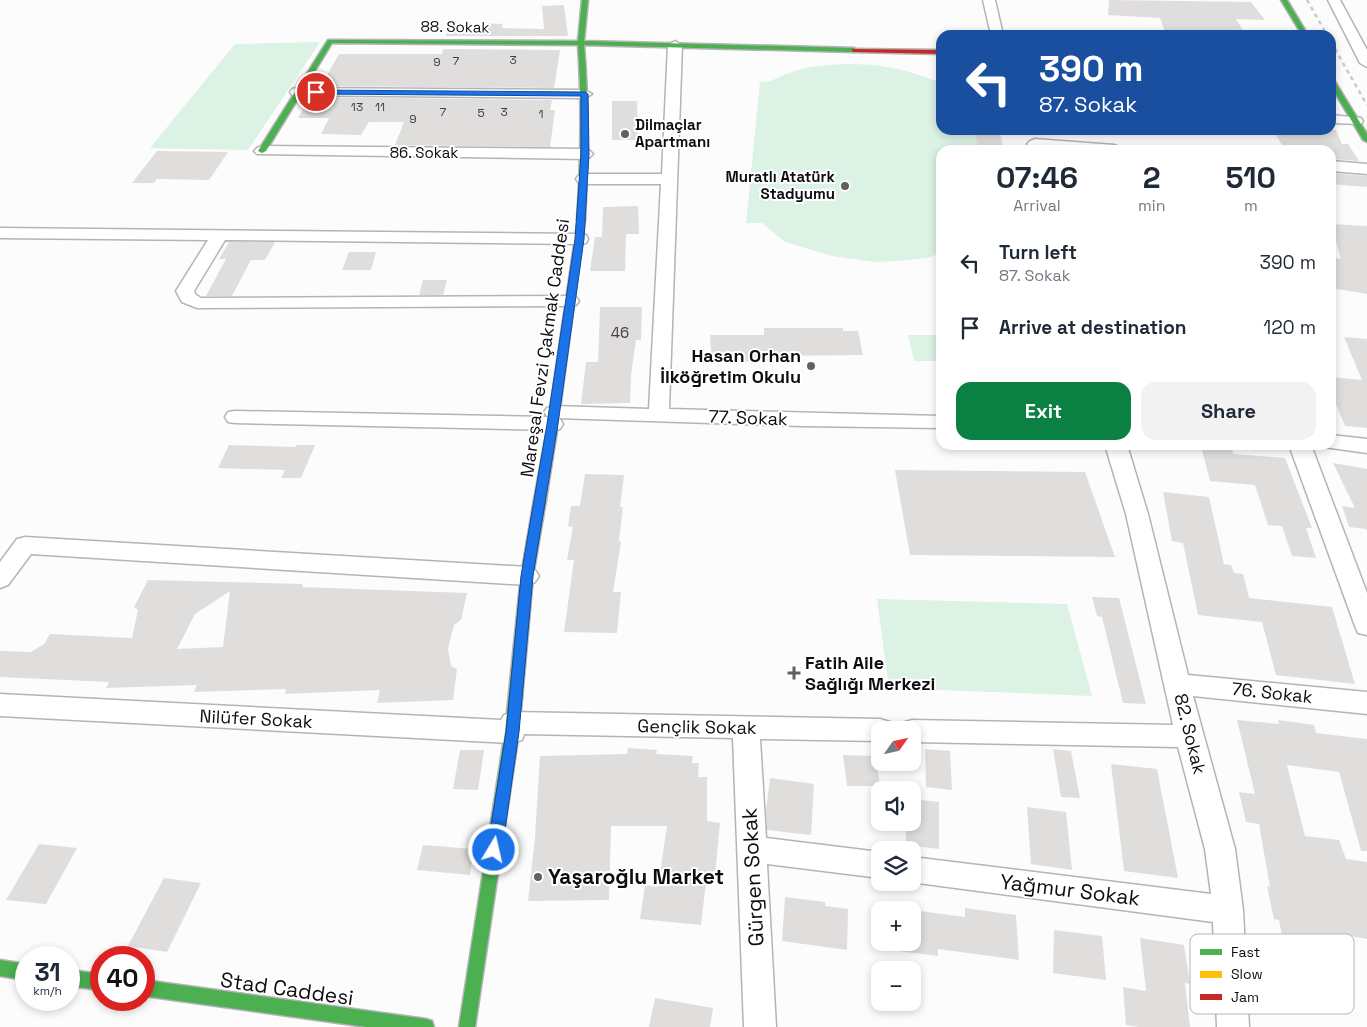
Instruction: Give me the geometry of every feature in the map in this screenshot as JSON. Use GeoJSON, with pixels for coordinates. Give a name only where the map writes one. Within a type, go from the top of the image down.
{"type":"FeatureCollection","features":[{"type":"Feature","properties":{"kind":"street","name":"Mareşal Fevzi Çakmak Caddesi"},"geometry":{"type":"LineString","coordinates":[[467,1027],[513,728],[527,576],[580,239],[585,154],[585,94],[581,43],[585,0]]}},
{"type":"Feature","properties":{"kind":"street"},"geometry":{"type":"LineString","coordinates":[[989,0],[996,30]]}},
{"type":"Feature","properties":{"kind":"street"},"geometry":{"type":"LineString","coordinates":[[1284,0],[1302,30]]}},
{"type":"Feature","properties":{"kind":"street"},"geometry":{"type":"LineString","coordinates":[[1334,0],[1360,41],[1367,63]]}},
{"type":"Feature","properties":{"kind":"street","name":"88. Sokak"},"geometry":{"type":"LineString","coordinates":[[297,92],[330,41],[581,43],[936,52]]}},
{"type":"Feature","properties":{"kind":"street"},"geometry":{"type":"LineString","coordinates":[[659,415],[675,45]]}},
{"type":"Feature","properties":{"kind":"street"},"geometry":{"type":"LineString","coordinates":[[1336,88],[1367,140]]}},
{"type":"Feature","properties":{"kind":"street"},"geometry":{"type":"LineString","coordinates":[[262,151],[297,92],[585,94]]}},
{"type":"Feature","properties":{"kind":"street"},"geometry":{"type":"LineString","coordinates":[[1336,120],[1356,121]]}},
{"type":"Feature","properties":{"kind":"street"},"geometry":{"type":"LineString","coordinates":[[1035,141],[1070,145]]}},
{"type":"Feature","properties":{"kind":"street","name":"86. Sokak"},"geometry":{"type":"LineString","coordinates":[[262,151],[585,154]]}},
{"type":"Feature","properties":{"kind":"street"},"geometry":{"type":"LineString","coordinates":[[1336,166],[1367,169]]}},
{"type":"Feature","properties":{"kind":"street"},"geometry":{"type":"LineString","coordinates":[[584,178],[670,179]]}},
{"type":"Feature","properties":{"kind":"street"},"geometry":{"type":"LineString","coordinates":[[0,233],[580,239]]}},
{"type":"Feature","properties":{"kind":"street"},"geometry":{"type":"LineString","coordinates":[[219,236],[185,291],[188,298],[198,303],[570,301]]}},
{"type":"Feature","properties":{"kind":"street","name":"77. Sokak"},"geometry":{"type":"LineString","coordinates":[[235,417],[553,418],[659,415],[936,422]]}},
{"type":"Feature","properties":{"kind":"street"},"geometry":{"type":"LineString","coordinates":[[1336,443],[1367,446]]}},
{"type":"Feature","properties":{"kind":"street","name":"82. Sokak"},"geometry":{"type":"LineString","coordinates":[[1118,450],[1137,514],[1189,736],[1220,849],[1229,934]]}},
{"type":"Feature","properties":{"kind":"street"},"geometry":{"type":"LineString","coordinates":[[1302,450],[1367,626]]}},
{"type":"Feature","properties":{"kind":"street"},"geometry":{"type":"LineString","coordinates":[[0,580],[25,545],[527,576]]}},
{"type":"Feature","properties":{"kind":"street","name":"76. Sokak"},"geometry":{"type":"LineString","coordinates":[[1178,684],[1367,703]]}},
{"type":"Feature","properties":{"kind":"street","name":"Nilüfer Sokak"},"geometry":{"type":"LineString","coordinates":[[0,705],[513,728]]}},
{"type":"Feature","properties":{"kind":"street","name":"Gençlik Sokak"},"geometry":{"type":"LineString","coordinates":[[513,728],[871,730]]}},
{"type":"Feature","properties":{"kind":"street","name":"Gürgen Sokak"},"geometry":{"type":"LineString","coordinates":[[746,728],[760,1027]]}},
{"type":"Feature","properties":{"kind":"street"},"geometry":{"type":"LineString","coordinates":[[921,731],[1189,736]]}},
{"type":"Feature","properties":{"kind":"street"},"geometry":{"type":"LineString","coordinates":[[752,849],[871,865]]}},
{"type":"Feature","properties":{"kind":"street","name":"Yağmur Sokak"},"geometry":{"type":"LineString","coordinates":[[921,871],[1228,910]]}},
{"type":"Feature","properties":{"kind":"street"},"geometry":{"type":"LineString","coordinates":[[0,968],[15,970]]}},
{"type":"Feature","properties":{"kind":"street","name":"Stad Caddesi"},"geometry":{"type":"LineString","coordinates":[[155,990],[426,1027]]}},
{"type":"Feature","properties":{"kind":"street","name":"82. Sokak"},"geometry":{"type":"LineString","coordinates":[[1233,1014],[1234,1027]]}},
{"type":"Feature","properties":{"kind":"green space"},"geometry":{"type":"Polygon","coordinates":[[[320,42],[248,150],[150,148],[235,44],[320,42]]]}},
{"type":"Feature","properties":{"kind":"green space","name":"Muratlı Atatürk Stadyumu"},"geometry":{"type":"Polygon","coordinates":[[[824,65],[871,65],[894,68],[936,81],[936,135],[1001,135],[1003,145],[936,145],[936,255],[927,258],[875,262],[832,256],[785,242],[762,223],[746,223],[760,82],[772,80],[803,69],[824,65]]]}},
{"type":"Feature","properties":{"kind":"green space"},"geometry":{"type":"Polygon","coordinates":[[[908,335],[936,335],[936,361],[914,361],[908,335]]]}},
{"type":"Feature","properties":{"kind":"green space"},"geometry":{"type":"Polygon","coordinates":[[[877,599],[1067,604],[1092,696],[889,688],[877,599]]]}},
{"type":"Feature","properties":{"kind":"building"},"geometry":{"type":"Polygon","coordinates":[[[1109,0],[1251,2],[1265,20],[1236,19],[1243,30],[1164,30],[1160,18],[1108,15],[1109,0]]]}},
{"type":"Feature","properties":{"kind":"building"},"geometry":{"type":"Polygon","coordinates":[[[564,5],[568,36],[446,36],[448,27],[481,26],[482,23],[503,24],[502,28],[544,29],[542,6],[564,5]]]}},
{"type":"Feature","properties":{"kind":"building"},"geometry":{"type":"Polygon","coordinates":[[[443,49],[560,50],[554,88],[316,86],[317,84],[322,84],[339,54],[442,54],[443,49]]]}},
{"type":"Feature","properties":{"kind":"building"},"geometry":{"type":"Polygon","coordinates":[[[310,97],[552,100],[550,110],[555,110],[550,147],[395,145],[404,122],[369,122],[361,135],[321,134],[329,118],[298,118],[310,97]]]}},
{"type":"Feature","properties":{"kind":"building"},"geometry":{"type":"Polygon","coordinates":[[[612,101],[637,101],[638,140],[612,140],[612,101]]]}},
{"type":"Feature","properties":{"kind":"building"},"geometry":{"type":"Polygon","coordinates":[[[1336,130],[1342,144],[1348,144],[1359,161],[1336,159],[1336,145],[1282,145],[1276,135],[1336,135],[1336,130]]]}},
{"type":"Feature","properties":{"kind":"building"},"geometry":{"type":"Polygon","coordinates":[[[975,135],[1000,135],[1002,145],[978,145],[975,135]]]}},
{"type":"Feature","properties":{"kind":"building"},"geometry":{"type":"Polygon","coordinates":[[[157,151],[228,152],[209,180],[157,179],[154,183],[132,183],[157,151]]]}},
{"type":"Feature","properties":{"kind":"building"},"geometry":{"type":"Polygon","coordinates":[[[1336,173],[1367,176],[1367,187],[1336,184],[1336,173]]]}},
{"type":"Feature","properties":{"kind":"building"},"geometry":{"type":"Polygon","coordinates":[[[638,206],[639,234],[626,234],[625,271],[590,271],[595,237],[602,237],[603,207],[638,206]]]}},
{"type":"Feature","properties":{"kind":"building"},"geometry":{"type":"Polygon","coordinates":[[[1336,224],[1367,226],[1367,294],[1336,289],[1336,258],[1341,259],[1336,242],[1336,224]]]}},
{"type":"Feature","properties":{"kind":"building"},"geometry":{"type":"Polygon","coordinates":[[[229,242],[275,242],[265,260],[251,260],[232,296],[206,296],[226,259],[219,259],[229,242]]]}},
{"type":"Feature","properties":{"kind":"building"},"geometry":{"type":"Polygon","coordinates":[[[349,252],[376,252],[371,270],[342,270],[349,252]]]}},
{"type":"Feature","properties":{"kind":"building"},"geometry":{"type":"Polygon","coordinates":[[[423,280],[447,280],[443,295],[419,295],[423,280]]]}},
{"type":"Feature","properties":{"kind":"building"},"geometry":{"type":"Polygon","coordinates":[[[600,307],[642,307],[641,340],[636,340],[631,375],[630,403],[581,404],[586,362],[598,362],[600,307]]]}},
{"type":"Feature","properties":{"kind":"building","name":"Hasan Orhan İlköğretim Okulu"},"geometry":{"type":"Polygon","coordinates":[[[764,328],[843,328],[843,331],[858,331],[863,355],[775,356],[776,361],[712,362],[710,335],[764,335],[764,328]]]}},
{"type":"Feature","properties":{"kind":"building"},"geometry":{"type":"Polygon","coordinates":[[[1344,337],[1367,339],[1367,428],[1345,426],[1336,404],[1336,377],[1362,380],[1344,337]]]}},
{"type":"Feature","properties":{"kind":"building"},"geometry":{"type":"Polygon","coordinates":[[[229,445],[295,447],[296,445],[315,445],[301,478],[281,478],[285,470],[218,468],[229,445]]]}},
{"type":"Feature","properties":{"kind":"building"},"geometry":{"type":"Polygon","coordinates":[[[1202,450],[1232,450],[1233,454],[1285,458],[1312,528],[1306,528],[1316,558],[1292,556],[1282,526],[1268,525],[1255,485],[1210,481],[1202,450]]]}},
{"type":"Feature","properties":{"kind":"building"},"geometry":{"type":"Polygon","coordinates":[[[1333,463],[1367,469],[1367,531],[1366,529],[1349,527],[1342,506],[1355,508],[1333,463]]]}},
{"type":"Feature","properties":{"kind":"building"},"geometry":{"type":"Polygon","coordinates":[[[895,470],[1085,472],[1115,557],[910,555],[895,470]]]}},
{"type":"Feature","properties":{"kind":"building"},"geometry":{"type":"Polygon","coordinates":[[[585,474],[624,475],[620,507],[623,507],[619,541],[621,542],[613,592],[621,592],[617,633],[564,632],[574,560],[567,560],[573,527],[568,526],[571,506],[580,506],[585,474]]]}},
{"type":"Feature","properties":{"kind":"building"},"geometry":{"type":"Polygon","coordinates":[[[1163,492],[1209,497],[1224,564],[1231,565],[1234,573],[1243,574],[1249,598],[1332,607],[1355,684],[1276,675],[1262,622],[1198,615],[1183,543],[1172,541],[1163,492]]]}},
{"type":"Feature","properties":{"kind":"building"},"geometry":{"type":"Polygon","coordinates":[[[148,580],[303,584],[302,587],[467,593],[461,620],[454,625],[448,649],[451,666],[457,669],[453,700],[377,703],[380,690],[285,694],[286,689],[194,692],[197,685],[106,688],[109,682],[0,677],[0,651],[31,652],[44,644],[50,634],[132,638],[138,610],[134,607],[148,580]],[[230,591],[195,614],[177,649],[223,647],[230,591]]]}},
{"type":"Feature","properties":{"kind":"building"},"geometry":{"type":"Polygon","coordinates":[[[1092,597],[1119,598],[1146,704],[1123,703],[1102,617],[1097,616],[1092,597]]]}},
{"type":"Feature","properties":{"kind":"building"},"geometry":{"type":"Polygon","coordinates":[[[1237,720],[1279,724],[1278,720],[1314,725],[1316,733],[1367,739],[1367,851],[1361,851],[1339,772],[1287,765],[1305,836],[1339,840],[1346,859],[1367,862],[1367,939],[1354,937],[1354,934],[1282,934],[1279,920],[1274,919],[1267,886],[1270,887],[1259,824],[1246,822],[1239,792],[1255,794],[1237,720]]]}},
{"type":"Feature","properties":{"kind":"building"},"geometry":{"type":"Polygon","coordinates":[[[628,748],[657,750],[656,754],[693,756],[692,763],[699,763],[698,777],[707,777],[707,821],[720,823],[715,875],[707,874],[701,925],[640,919],[645,885],[658,887],[667,826],[611,826],[609,900],[528,901],[535,838],[540,756],[627,754],[628,748]]]}},
{"type":"Feature","properties":{"kind":"building"},"geometry":{"type":"Polygon","coordinates":[[[925,749],[950,751],[952,790],[926,787],[925,749]]]}},
{"type":"Feature","properties":{"kind":"building"},"geometry":{"type":"Polygon","coordinates":[[[1053,749],[1071,751],[1080,798],[1061,797],[1053,749]]]}},
{"type":"Feature","properties":{"kind":"building"},"geometry":{"type":"Polygon","coordinates":[[[460,750],[484,750],[478,790],[453,789],[460,750]]]}},
{"type":"Feature","properties":{"kind":"building"},"geometry":{"type":"Polygon","coordinates":[[[843,755],[871,756],[871,771],[878,771],[879,781],[871,781],[871,786],[847,786],[843,755]]]}},
{"type":"Feature","properties":{"kind":"building"},"geometry":{"type":"Polygon","coordinates":[[[1111,764],[1157,769],[1178,878],[1124,871],[1111,764]]]}},
{"type":"Feature","properties":{"kind":"building"},"geometry":{"type":"Polygon","coordinates":[[[770,778],[814,784],[811,835],[767,830],[766,811],[770,778]]]}},
{"type":"Feature","properties":{"kind":"building"},"geometry":{"type":"Polygon","coordinates":[[[921,800],[939,802],[939,849],[921,847],[921,841],[906,841],[906,831],[921,831],[921,800]]]}},
{"type":"Feature","properties":{"kind":"building"},"geometry":{"type":"Polygon","coordinates":[[[1027,807],[1066,812],[1072,870],[1031,864],[1027,807]]]}},
{"type":"Feature","properties":{"kind":"building"},"geometry":{"type":"Polygon","coordinates":[[[39,844],[77,848],[46,904],[6,900],[39,844]]]}},
{"type":"Feature","properties":{"kind":"building"},"geometry":{"type":"Polygon","coordinates":[[[423,845],[474,849],[470,875],[417,870],[423,845]]]}},
{"type":"Feature","properties":{"kind":"building"},"geometry":{"type":"Polygon","coordinates":[[[164,878],[201,883],[167,952],[155,950],[155,946],[128,946],[164,878]]]}},
{"type":"Feature","properties":{"kind":"building"},"geometry":{"type":"Polygon","coordinates":[[[785,897],[825,902],[825,906],[848,909],[847,950],[782,941],[785,897]]]}},
{"type":"Feature","properties":{"kind":"building"},"geometry":{"type":"Polygon","coordinates":[[[965,908],[1016,915],[1019,960],[938,949],[938,956],[899,951],[921,951],[921,911],[965,917],[965,908]]]}},
{"type":"Feature","properties":{"kind":"building"},"geometry":{"type":"Polygon","coordinates":[[[1054,930],[1102,936],[1106,980],[1053,973],[1054,930]]]}},
{"type":"Feature","properties":{"kind":"building"},"geometry":{"type":"Polygon","coordinates":[[[1140,938],[1184,945],[1190,984],[1185,983],[1190,1027],[1138,1027],[1126,1025],[1123,987],[1146,991],[1140,938]]]}},
{"type":"Feature","properties":{"kind":"building"},"geometry":{"type":"Polygon","coordinates":[[[655,998],[713,1008],[710,1027],[649,1027],[655,998]]]}},
{"type":"Feature","properties":{"kind":"railway"},"geometry":{"type":"LineString","coordinates":[[1307,0],[1324,30]]}},
{"type":"Feature","properties":{"kind":"railway"},"geometry":{"type":"LineString","coordinates":[[1336,51],[1367,105]]}},
{"type":"Feature","properties":{"kind":"traffic: fast"},"geometry":{"type":"LineString","coordinates":[[581,220],[585,154],[585,94],[581,43],[585,0]]}},
{"type":"Feature","properties":{"kind":"traffic: fast"},"geometry":{"type":"LineString","coordinates":[[1284,0],[1302,30]]}},
{"type":"Feature","properties":{"kind":"traffic: fast"},"geometry":{"type":"LineString","coordinates":[[262,151],[330,41],[581,43],[854,50]]}},
{"type":"Feature","properties":{"kind":"traffic: fast"},"geometry":{"type":"LineString","coordinates":[[1336,88],[1367,140]]}},
{"type":"Feature","properties":{"kind":"traffic: fast"},"geometry":{"type":"LineString","coordinates":[[467,1027],[512,732],[527,576],[540,500]]}},
{"type":"Feature","properties":{"kind":"traffic: fast"},"geometry":{"type":"LineString","coordinates":[[0,968],[15,970]]}},
{"type":"Feature","properties":{"kind":"traffic: fast"},"geometry":{"type":"LineString","coordinates":[[80,979],[90,981]]}},
{"type":"Feature","properties":{"kind":"traffic: fast"},"geometry":{"type":"LineString","coordinates":[[155,990],[426,1027]]}},
{"type":"Feature","properties":{"kind":"traffic: slow"},"geometry":{"type":"LineString","coordinates":[[540,500],[553,424],[581,220]]}},
{"type":"Feature","properties":{"kind":"traffic: jam"},"geometry":{"type":"LineString","coordinates":[[854,50],[936,52]]}},
{"type":"Feature","properties":{"kind":"place","name":"Dilmaçlar Apartmanı"},"geometry":{"type":"Point","coordinates":[625,134]}},
{"type":"Feature","properties":{"kind":"place","name":"Muratlı Atatürk Stadyumu"},"geometry":{"type":"Point","coordinates":[845,186]}},
{"type":"Feature","properties":{"kind":"place","name":"Hasan Orhan İlköğretim Okulu"},"geometry":{"type":"Point","coordinates":[811,366]}},
{"type":"Feature","properties":{"kind":"place","name":"Fatih Aile Sağlığı Merkezi"},"geometry":{"type":"Point","coordinates":[794,673]}},
{"type":"Feature","properties":{"kind":"place","name":"Yaşaroğlu Market"},"geometry":{"type":"Point","coordinates":[538,877]}},
{"type":"Feature","properties":{"kind":"route"},"geometry":{"type":"LineString","coordinates":[[316,92],[585,94],[585,154],[580,239],[553,424],[527,576],[512,732],[494,850]]}}]}
